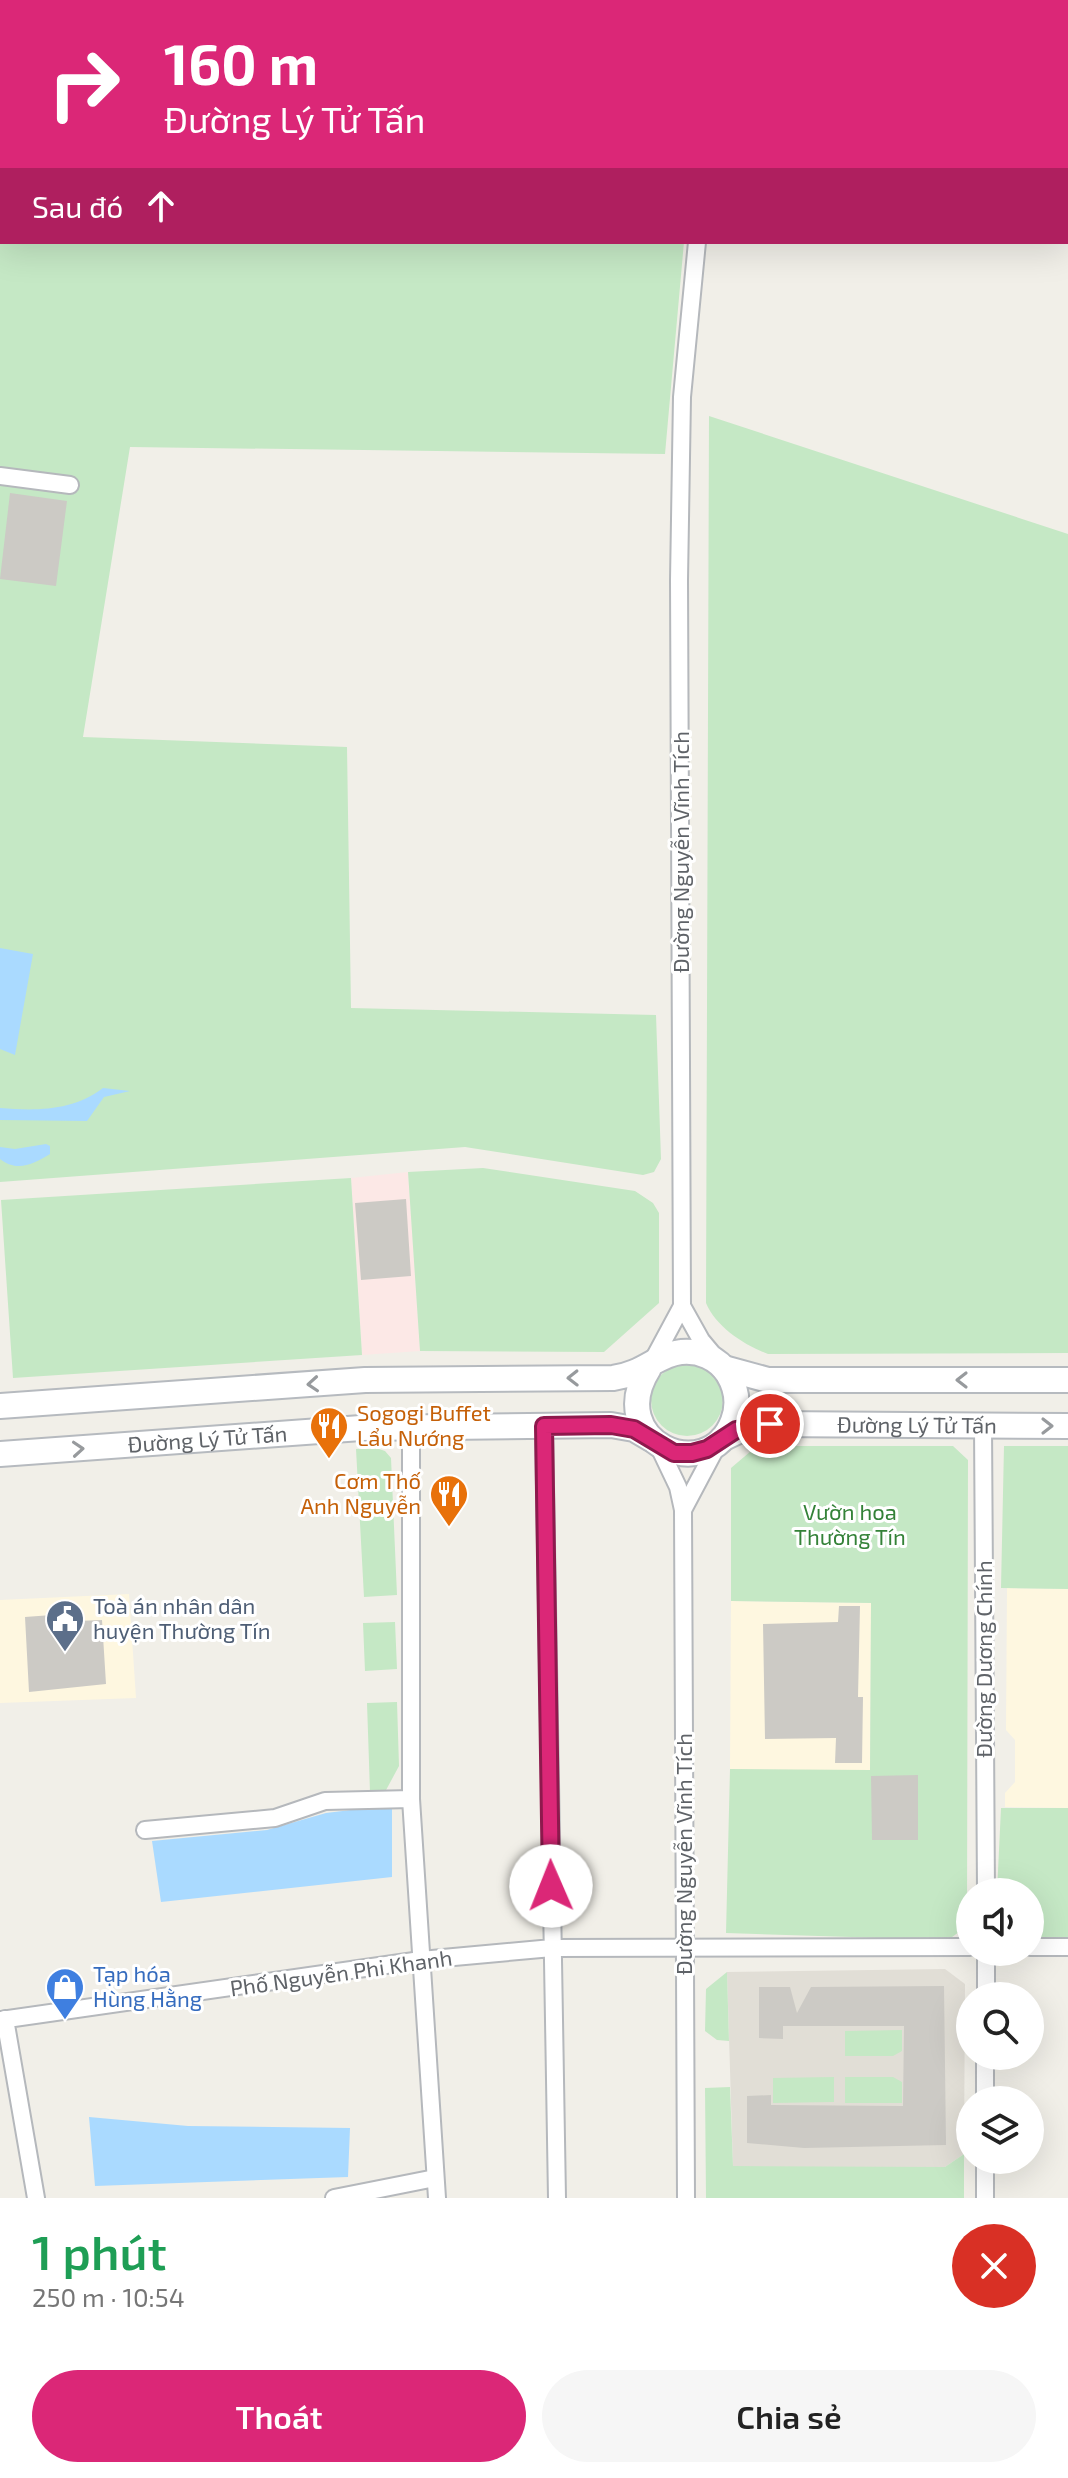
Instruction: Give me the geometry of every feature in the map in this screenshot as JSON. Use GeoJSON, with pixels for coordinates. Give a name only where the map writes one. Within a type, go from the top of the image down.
{"type":"FeatureCollection","features":[{"type":"Feature","properties":{"kind":"street","name":"Đường Nguyễn Vĩnh Tích"},"geometry":{"type":"LineString","coordinates":[[682,1306],[682,397],[697,244]]}},
{"type":"Feature","properties":{"kind":"street"},"geometry":{"type":"LineString","coordinates":[[0,476],[70,485]]}},
{"type":"Feature","properties":{"kind":"street"},"geometry":{"type":"LineString","coordinates":[[682,1306],[639,1383],[635,1400],[637,1418],[655,1442],[678,1487],[683,1510]]}},
{"type":"Feature","properties":{"kind":"street"},"geometry":{"type":"LineString","coordinates":[[682,1306],[701,1340],[733,1381],[736,1413],[683,1510]]}},
{"type":"Feature","properties":{"kind":"street"},"geometry":{"type":"LineString","coordinates":[[0,1406],[365,1380],[613,1378],[634,1375],[662,1357],[679,1352],[697,1352],[724,1368]]}},
{"type":"Feature","properties":{"kind":"street","name":"Đường Lý Tử Tấn"},"geometry":{"type":"LineString","coordinates":[[724,1368],[768,1380],[1068,1380]]}},
{"type":"Feature","properties":{"kind":"street","name":"Đường Lý Tử Tấn"},"geometry":{"type":"LineString","coordinates":[[720,1440],[749,1426],[770,1424],[1068,1426]]}},
{"type":"Feature","properties":{"kind":"street","name":"Đường Lý Tử Tấn"},"geometry":{"type":"LineString","coordinates":[[0,1454],[411,1428],[611,1425],[634,1429],[655,1442]]}},
{"type":"Feature","properties":{"kind":"street"},"geometry":{"type":"LineString","coordinates":[[544,1426],[557,2198]]}},
{"type":"Feature","properties":{"kind":"street","name":"Đường Dương Chính"},"geometry":{"type":"LineString","coordinates":[[983,1426],[986,1878]]}},
{"type":"Feature","properties":{"kind":"street"},"geometry":{"type":"LineString","coordinates":[[411,1428],[411,1799],[437,2198]]}},
{"type":"Feature","properties":{"kind":"street"},"geometry":{"type":"LineString","coordinates":[[655,1442],[674,1453],[692,1453],[720,1440]]}},
{"type":"Feature","properties":{"kind":"street","name":"Đường Nguyễn Vĩnh Tích"},"geometry":{"type":"LineString","coordinates":[[683,1510],[686,2198]]}},
{"type":"Feature","properties":{"kind":"street"},"geometry":{"type":"LineString","coordinates":[[145,1830],[275,1818],[325,1801],[411,1799]]}},
{"type":"Feature","properties":{"kind":"street","name":"Phố Nguyễn Phi Khanh"},"geometry":{"type":"LineString","coordinates":[[2,2020],[421,1960],[552,1948],[956,1947]]}},
{"type":"Feature","properties":{"kind":"street"},"geometry":{"type":"LineString","coordinates":[[1044,1947],[1068,1947]]}},
{"type":"Feature","properties":{"kind":"street"},"geometry":{"type":"LineString","coordinates":[[2,2020],[36,2198]]}},
{"type":"Feature","properties":{"kind":"street"},"geometry":{"type":"LineString","coordinates":[[985,2174],[985,2198]]}},
{"type":"Feature","properties":{"kind":"street"},"geometry":{"type":"LineString","coordinates":[[334,2198],[435,2178]]}},
{"type":"Feature","properties":{"kind":"shaded area"},"geometry":{"type":"Polygon","coordinates":[[[408,1172],[420,1351],[362,1355],[351,1178],[408,1172]]]}},
{"type":"Feature","properties":{"kind":"shaded area"},"geometry":{"type":"Polygon","coordinates":[[[1007,1588],[1068,1589],[1068,1808],[1005,1807],[1005,1793],[1015,1782],[1015,1740],[1006,1730],[1007,1588]]]}},
{"type":"Feature","properties":{"kind":"shaded area"},"geometry":{"type":"Polygon","coordinates":[[[129,1594],[136,1698],[0,1703],[0,1600],[129,1594]]]}},
{"type":"Feature","properties":{"kind":"shaded area"},"geometry":{"type":"Polygon","coordinates":[[[731,1601],[871,1603],[870,1771],[966,1850],[866,1771],[730,1769],[731,1601]]]}},
{"type":"Feature","properties":{"kind":"shaded area"},"geometry":{"type":"Polygon","coordinates":[[[945,1969],[962,1982],[956,1982],[956,2070],[964,2070],[964,2086],[956,2086],[956,2159],[945,2167],[733,2167],[727,1972],[945,1969]]]}},
{"type":"Feature","properties":{"kind":"green space"},"geometry":{"type":"Polygon","coordinates":[[[0,244],[684,244],[665,454],[130,447],[83,737],[347,747],[351,1008],[656,1015],[661,1159],[654,1172],[643,1175],[465,1147],[0,1182],[0,244]]]}},
{"type":"Feature","properties":{"kind":"green space"},"geometry":{"type":"Polygon","coordinates":[[[709,416],[1068,534],[1068,1353],[768,1354],[732,1334],[717,1320],[706,1303],[709,416]]]}},
{"type":"Feature","properties":{"kind":"green space"},"geometry":{"type":"Polygon","coordinates":[[[483,1168],[635,1191],[653,1203],[659,1213],[659,1303],[604,1352],[420,1351],[408,1172],[483,1168]]]}},
{"type":"Feature","properties":{"kind":"green space"},"geometry":{"type":"Polygon","coordinates":[[[351,1178],[362,1355],[13,1378],[1,1200],[351,1178]]]}},
{"type":"Feature","properties":{"kind":"green space"},"geometry":{"type":"Polygon","coordinates":[[[687,1364],[707,1370],[717,1380],[723,1400],[717,1420],[707,1430],[687,1436],[667,1430],[657,1420],[651,1400],[657,1380],[667,1370],[687,1364]]]}},
{"type":"Feature","properties":{"kind":"green space","name":"Vườn hoa Thường Tín"},"geometry":{"type":"Polygon","coordinates":[[[766,1446],[953,1446],[968,1460],[967,1878],[956,1878],[956,1934],[948,1940],[726,1933],[730,1769],[870,1770],[871,1603],[731,1601],[731,1468],[751,1451],[766,1446]]]}},
{"type":"Feature","properties":{"kind":"green space"},"geometry":{"type":"Polygon","coordinates":[[[1004,1446],[1068,1446],[1068,1589],[1001,1588],[1004,1446]]]}},
{"type":"Feature","properties":{"kind":"green space"},"geometry":{"type":"Polygon","coordinates":[[[356,1449],[385,1451],[391,1458],[397,1595],[364,1597],[356,1449]]]}},
{"type":"Feature","properties":{"kind":"green space"},"geometry":{"type":"Polygon","coordinates":[[[395,1622],[397,1669],[365,1671],[363,1623],[395,1622]]]}},
{"type":"Feature","properties":{"kind":"green space"},"geometry":{"type":"Polygon","coordinates":[[[397,1702],[399,1766],[385,1792],[370,1792],[367,1703],[397,1702]]]}},
{"type":"Feature","properties":{"kind":"green space"},"geometry":{"type":"Polygon","coordinates":[[[1001,1808],[1068,1808],[1068,1942],[1044,1942],[1044,1878],[998,1878],[1001,1808]]]}},
{"type":"Feature","properties":{"kind":"green space"},"geometry":{"type":"Polygon","coordinates":[[[727,1972],[729,2041],[717,2040],[705,2031],[706,1989],[727,1972]]]}},
{"type":"Feature","properties":{"kind":"green space"},"geometry":{"type":"Polygon","coordinates":[[[902,2030],[902,2051],[893,2056],[845,2056],[845,2031],[902,2030]]]}},
{"type":"Feature","properties":{"kind":"green space"},"geometry":{"type":"Polygon","coordinates":[[[834,2077],[834,2102],[773,2103],[773,2078],[834,2077]]]}},
{"type":"Feature","properties":{"kind":"green space"},"geometry":{"type":"Polygon","coordinates":[[[845,2077],[893,2077],[902,2082],[902,2103],[845,2103],[845,2077]]]}},
{"type":"Feature","properties":{"kind":"green space"},"geometry":{"type":"Polygon","coordinates":[[[730,2087],[733,2166],[945,2167],[956,2159],[956,2174],[964,2174],[964,2198],[706,2198],[705,2088],[730,2087]]]}},
{"type":"Feature","properties":{"kind":"water"},"geometry":{"type":"Polygon","coordinates":[[[0,948],[33,954],[15,1055],[0,1049],[0,948]]]}},
{"type":"Feature","properties":{"kind":"water"},"geometry":{"type":"Polygon","coordinates":[[[103,1088],[130,1091],[104,1097],[87,1121],[0,1120],[0,1108],[54,1108],[79,1101],[103,1088]]]}},
{"type":"Feature","properties":{"kind":"water"},"geometry":{"type":"Polygon","coordinates":[[[50,1146],[50,1154],[31,1164],[12,1165],[0,1159],[0,1147],[15,1149],[50,1146]]]}},
{"type":"Feature","properties":{"kind":"water"},"geometry":{"type":"Polygon","coordinates":[[[392,1805],[392,1877],[161,1902],[152,1841],[267,1830],[326,1813],[392,1805]]]}},
{"type":"Feature","properties":{"kind":"water"},"geometry":{"type":"Polygon","coordinates":[[[89,2117],[188,2126],[350,2128],[348,2177],[95,2186],[89,2117]]]}},
{"type":"Feature","properties":{"kind":"building"},"geometry":{"type":"Polygon","coordinates":[[[10,493],[67,501],[56,586],[0,579],[10,493]]]}},
{"type":"Feature","properties":{"kind":"building"},"geometry":{"type":"Polygon","coordinates":[[[406,1199],[411,1276],[361,1280],[355,1203],[406,1199]]]}},
{"type":"Feature","properties":{"kind":"building"},"geometry":{"type":"Polygon","coordinates":[[[839,1606],[860,1606],[858,1697],[863,1697],[862,1763],[835,1763],[836,1738],[765,1739],[763,1624],[838,1622],[839,1606]]]}},
{"type":"Feature","properties":{"kind":"building","name":"Toà án nhân dân huyện Thường Tín"},"geometry":{"type":"Polygon","coordinates":[[[52,1615],[52,1622],[102,1620],[106,1684],[29,1692],[25,1617],[52,1615]]]}},
{"type":"Feature","properties":{"kind":"building"},"geometry":{"type":"Polygon","coordinates":[[[918,1775],[918,1840],[872,1840],[871,1776],[918,1775]]]}},
{"type":"Feature","properties":{"kind":"building"},"geometry":{"type":"Polygon","coordinates":[[[944,1986],[946,2145],[804,2148],[747,2143],[747,2096],[771,2095],[771,2105],[903,2106],[904,2026],[783,2026],[783,2039],[759,2038],[759,1987],[790,1987],[797,2013],[811,1987],[944,1986]]]}},
{"type":"Feature","properties":{"kind":"place","name":"Sogogi Buffet Lẩu Nướng"},"geometry":{"type":"Point","coordinates":[329,1460]}},
{"type":"Feature","properties":{"kind":"place","name":"Cơm Thố Anh Nguyễn"},"geometry":{"type":"Point","coordinates":[449,1528]}},
{"type":"Feature","properties":{"kind":"place","name":"Toà án nhân dân huyện Thường Tín"},"geometry":{"type":"Point","coordinates":[65,1653]}},
{"type":"Feature","properties":{"kind":"place","name":"Tạp hóa Hùng Hằng"},"geometry":{"type":"Point","coordinates":[65,2021]}},
{"type":"Feature","properties":{"kind":"route"},"geometry":{"type":"LineString","coordinates":[[551,1886],[544,1426],[611,1425],[634,1429],[674,1453],[692,1453],[707,1449],[736,1430],[770,1424]]}}]}
